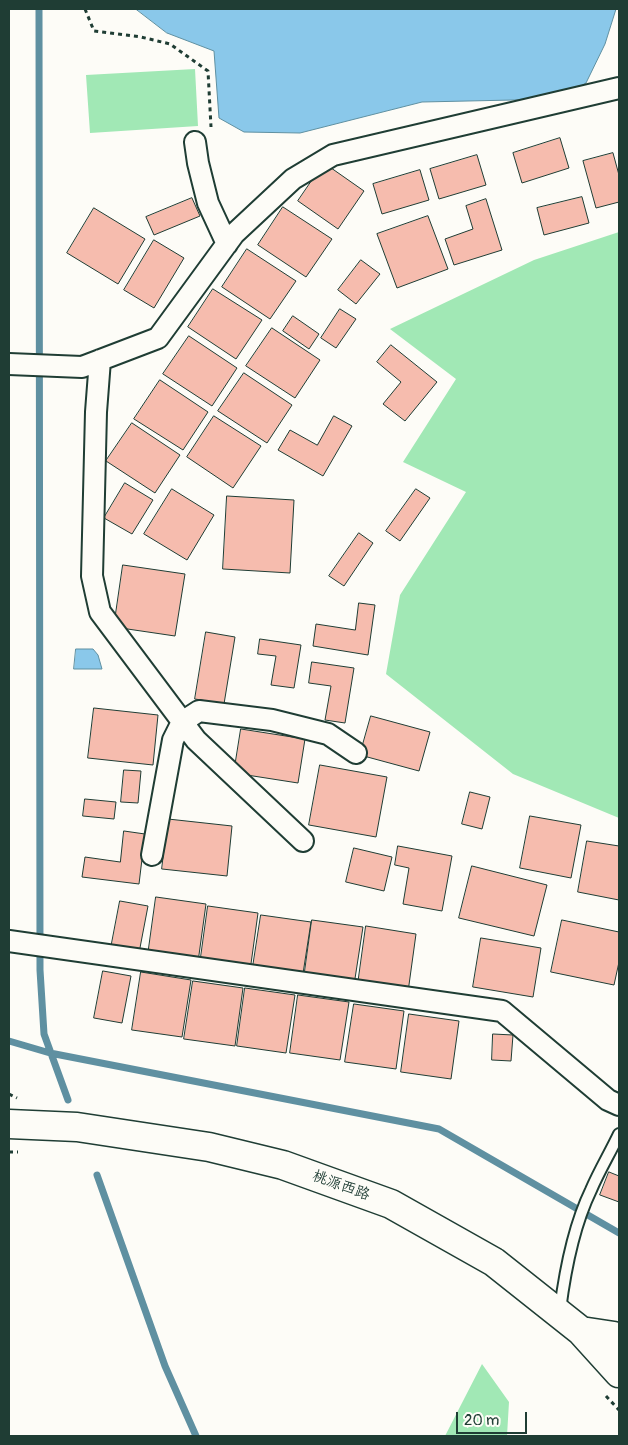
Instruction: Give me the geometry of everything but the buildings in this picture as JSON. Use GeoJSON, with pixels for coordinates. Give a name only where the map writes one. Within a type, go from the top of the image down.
{"type":"FeatureCollection","features":[{"type":"Feature","properties":{"kind":"street"},"geometry":{"type":"LineString","coordinates":[[9,364],[91,363],[158,338],[234,234],[293,179],[333,155],[619,88]]}},
{"type":"Feature","properties":{"kind":"street"},"geometry":{"type":"LineString","coordinates":[[195,142],[208,203],[227,244]]}},
{"type":"Feature","properties":{"kind":"street"},"geometry":{"type":"LineString","coordinates":[[91,363],[96,412],[92,576],[100,612],[196,740],[303,841]]}},
{"type":"Feature","properties":{"kind":"street"},"geometry":{"type":"LineString","coordinates":[[152,855],[173,740],[182,722],[199,711],[272,720],[328,734],[356,753]]}},
{"type":"Feature","properties":{"kind":"street"},"geometry":{"type":"LineString","coordinates":[[17,943],[502,1011],[608,1100],[619,1106]]}},
{"type":"Feature","properties":{"kind":"street","name":"桃源西路"},"geometry":{"type":"LineString","coordinates":[[9,1124],[87,1129],[209,1147],[283,1166],[391,1204],[494,1262],[581,1331],[609,1381]]}},
{"type":"Feature","properties":{"kind":"street"},"geometry":{"type":"LineString","coordinates":[[581,1331],[614,1336],[619,1339]]}},
{"type":"Feature","properties":{"kind":"lane"},"geometry":{"type":"LineString","coordinates":[[560,1314],[562,1292],[578,1222],[619,1134]]}},
{"type":"Feature","properties":{"kind":"path"},"geometry":{"type":"LineString","coordinates":[[85,9],[94,31],[141,37],[170,44],[208,71],[211,135],[195,142]]}},
{"type":"Feature","properties":{"kind":"path"},"geometry":{"type":"LineString","coordinates":[[9,1152],[21,1152]]}},
{"type":"Feature","properties":{"kind":"path"},"geometry":{"type":"LineString","coordinates":[[609,1381],[619,1410]]}},
{"type":"Feature","properties":{"kind":"green space"},"geometry":{"type":"Polygon","coordinates":[[[195,69],[198,126],[90,133],[86,75],[195,69]]]}},
{"type":"Feature","properties":{"kind":"green space"},"geometry":{"type":"Polygon","coordinates":[[[619,232],[619,818],[513,774],[386,674],[400,595],[466,492],[403,462],[456,379],[390,329],[534,260],[619,232]]]}},
{"type":"Feature","properties":{"kind":"green space"},"geometry":{"type":"Polygon","coordinates":[[[482,1364],[509,1402],[507,1436],[445,1436],[482,1364]]]}},
{"type":"Feature","properties":{"kind":"water"},"geometry":{"type":"Polygon","coordinates":[[[136,9],[616,9],[605,44],[586,83],[559,99],[422,102],[300,133],[244,132],[219,118],[214,51],[167,33],[136,9]]]}},
{"type":"Feature","properties":{"kind":"water"},"geometry":{"type":"Polygon","coordinates":[[[76,649],[93,649],[98,655],[102,669],[74,669],[76,649]]]}},
{"type":"Feature","properties":{"kind":"waterway"},"geometry":{"type":"LineString","coordinates":[[39,9],[40,970],[44,1034],[68,1100]]}},
{"type":"Feature","properties":{"kind":"waterway"},"geometry":{"type":"LineString","coordinates":[[9,1041],[50,1053],[439,1129],[619,1233]]}},
{"type":"Feature","properties":{"kind":"waterway"},"geometry":{"type":"LineString","coordinates":[[97,1175],[165,1366],[196,1436]]}}]}
